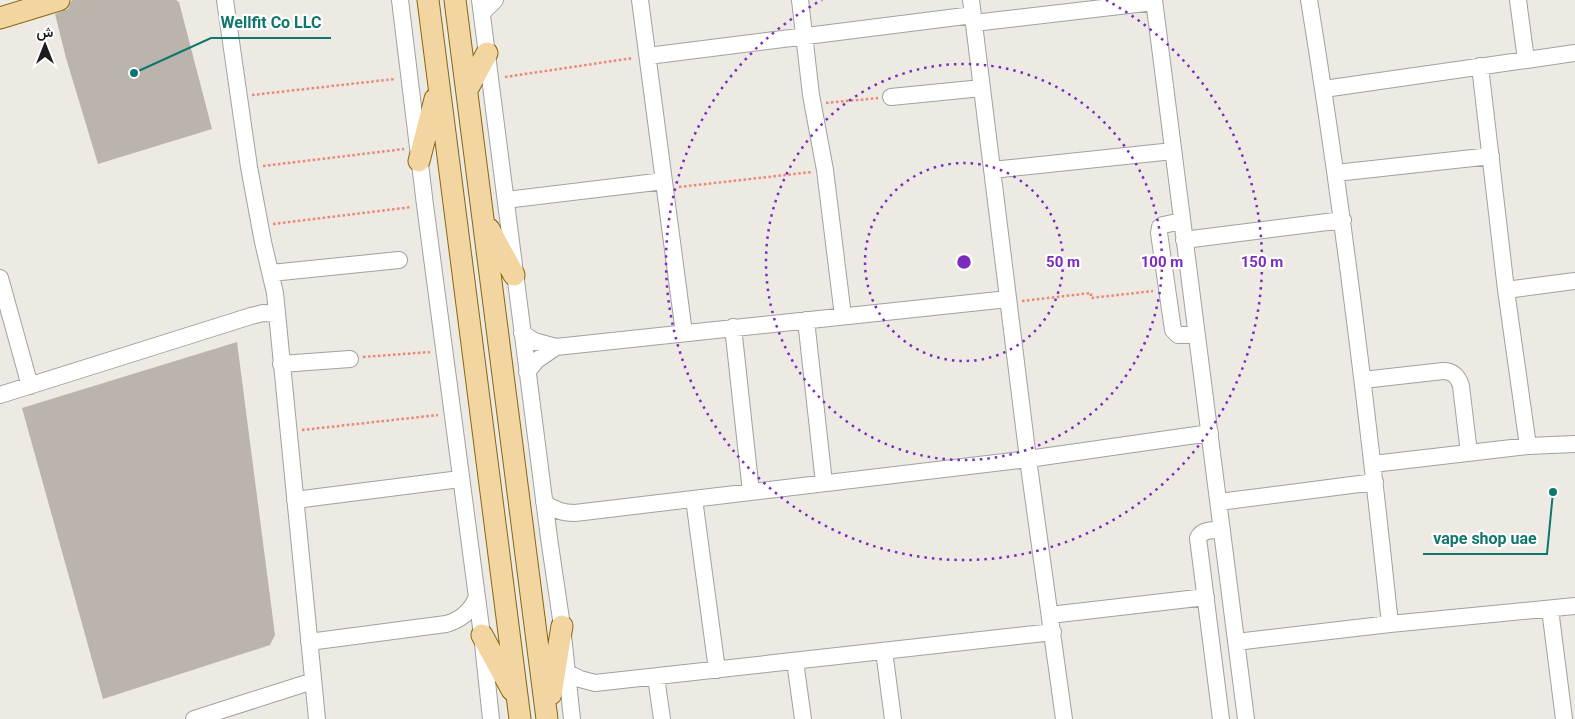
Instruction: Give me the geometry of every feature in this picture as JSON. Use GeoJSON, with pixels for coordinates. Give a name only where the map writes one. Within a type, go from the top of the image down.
{"type":"FeatureCollection","features":[{"type":"Feature","properties":{"kind":"main road"},"geometry":{"type":"LineString","coordinates":[[0,18],[59,0]]}},
{"type":"Feature","properties":{"kind":"main road"},"geometry":{"type":"LineString","coordinates":[[428,0],[519,710]]}},
{"type":"Feature","properties":{"kind":"main road"},"geometry":{"type":"LineString","coordinates":[[455,0],[547,719]]}},
{"type":"Feature","properties":{"kind":"main road"},"geometry":{"type":"LineString","coordinates":[[467,90],[487,53]]}},
{"type":"Feature","properties":{"kind":"main road"},"geometry":{"type":"LineString","coordinates":[[419,154],[439,86]]}},
{"type":"Feature","properties":{"kind":"main road"},"geometry":{"type":"LineString","coordinates":[[484,220],[514,275]]}},
{"type":"Feature","properties":{"kind":"main road"},"geometry":{"type":"LineString","coordinates":[[547,719],[562,626]]}},
{"type":"Feature","properties":{"kind":"main road"},"geometry":{"type":"LineString","coordinates":[[482,635],[519,710]]}},
{"type":"Feature","properties":{"kind":"street"},"geometry":{"type":"LineString","coordinates":[[225,0],[249,167],[259,226],[274,294],[317,719]]}},
{"type":"Feature","properties":{"kind":"street"},"geometry":{"type":"LineString","coordinates":[[400,0],[492,719]]}},
{"type":"Feature","properties":{"kind":"street"},"geometry":{"type":"LineString","coordinates":[[495,0],[481,6],[514,275],[562,626],[572,719]]}},
{"type":"Feature","properties":{"kind":"street"},"geometry":{"type":"LineString","coordinates":[[640,0],[684,333]]}},
{"type":"Feature","properties":{"kind":"street"},"geometry":{"type":"LineString","coordinates":[[800,0],[812,105],[825,170],[843,316]]}},
{"type":"Feature","properties":{"kind":"street"},"geometry":{"type":"LineString","coordinates":[[1309,0],[1336,173],[1363,380],[1390,624]]}},
{"type":"Feature","properties":{"kind":"street"},"geometry":{"type":"LineString","coordinates":[[1518,0],[1526,60]]}},
{"type":"Feature","properties":{"kind":"street"},"geometry":{"type":"LineString","coordinates":[[648,56],[973,13],[1154,1],[1246,719]]}},
{"type":"Feature","properties":{"kind":"street"},"geometry":{"type":"LineString","coordinates":[[973,13],[1028,459],[1064,719]]}},
{"type":"Feature","properties":{"kind":"street"},"geometry":{"type":"LineString","coordinates":[[1324,89],[1575,53]]}},
{"type":"Feature","properties":{"kind":"street"},"geometry":{"type":"LineString","coordinates":[[1480,66],[1506,290],[1528,446]]}},
{"type":"Feature","properties":{"kind":"street"},"geometry":{"type":"LineString","coordinates":[[891,97],[982,88]]}},
{"type":"Feature","properties":{"kind":"street"},"geometry":{"type":"LineString","coordinates":[[992,170],[1174,151]]}},
{"type":"Feature","properties":{"kind":"street"},"geometry":{"type":"LineString","coordinates":[[1336,173],[1491,156]]}},
{"type":"Feature","properties":{"kind":"street"},"geometry":{"type":"LineString","coordinates":[[506,200],[664,185]]}},
{"type":"Feature","properties":{"kind":"street"},"geometry":{"type":"LineString","coordinates":[[1184,240],[1342,220]]}},
{"type":"Feature","properties":{"kind":"street"},"geometry":{"type":"LineString","coordinates":[[1182,221],[1163,225],[1159,230],[1173,330],[1178,335],[1197,334]]}},
{"type":"Feature","properties":{"kind":"street"},"geometry":{"type":"LineString","coordinates":[[271,274],[399,260]]}},
{"type":"Feature","properties":{"kind":"street"},"geometry":{"type":"LineString","coordinates":[[0,278],[30,386]]}},
{"type":"Feature","properties":{"kind":"street"},"geometry":{"type":"LineString","coordinates":[[1506,290],[1575,281]]}},
{"type":"Feature","properties":{"kind":"street"},"geometry":{"type":"LineString","coordinates":[[522,333],[534,341],[556,347],[733,327],[1008,300]]}},
{"type":"Feature","properties":{"kind":"street"},"geometry":{"type":"LineString","coordinates":[[0,395],[251,316],[276,314]]}},
{"type":"Feature","properties":{"kind":"street"},"geometry":{"type":"LineString","coordinates":[[806,320],[824,483]]}},
{"type":"Feature","properties":{"kind":"street"},"geometry":{"type":"LineString","coordinates":[[733,327],[751,492]]}},
{"type":"Feature","properties":{"kind":"street"},"geometry":{"type":"LineString","coordinates":[[527,372],[537,360],[556,347]]}},
{"type":"Feature","properties":{"kind":"street"},"geometry":{"type":"LineString","coordinates":[[281,364],[350,358]]}},
{"type":"Feature","properties":{"kind":"street"},"geometry":{"type":"LineString","coordinates":[[1363,380],[1443,372],[1455,374],[1461,386],[1469,453]]}},
{"type":"Feature","properties":{"kind":"street"},"geometry":{"type":"LineString","coordinates":[[544,502],[555,510],[575,514],[1028,459],[1210,434]]}},
{"type":"Feature","properties":{"kind":"street"},"geometry":{"type":"LineString","coordinates":[[1373,464],[1528,446],[1575,444]]}},
{"type":"Feature","properties":{"kind":"street"},"geometry":{"type":"LineString","coordinates":[[295,500],[460,479]]}},
{"type":"Feature","properties":{"kind":"street"},"geometry":{"type":"LineString","coordinates":[[1219,502],[1375,482]]}},
{"type":"Feature","properties":{"kind":"street"},"geometry":{"type":"LineString","coordinates":[[694,499],[717,670]]}},
{"type":"Feature","properties":{"kind":"street"},"geometry":{"type":"LineString","coordinates":[[549,538],[562,521],[575,514]]}},
{"type":"Feature","properties":{"kind":"street"},"geometry":{"type":"LineString","coordinates":[[1221,719],[1198,538],[1201,532],[1204,531],[1222,530]]}},
{"type":"Feature","properties":{"kind":"street"},"geometry":{"type":"LineString","coordinates":[[569,699],[595,683],[884,651],[1206,597]]}},
{"type":"Feature","properties":{"kind":"street"},"geometry":{"type":"LineString","coordinates":[[309,642],[446,624],[465,615],[476,599]]}},
{"type":"Feature","properties":{"kind":"street"},"geometry":{"type":"LineString","coordinates":[[1236,642],[1390,624],[1575,606]]}},
{"type":"Feature","properties":{"kind":"street"},"geometry":{"type":"LineString","coordinates":[[1550,609],[1564,719]]}},
{"type":"Feature","properties":{"kind":"street"},"geometry":{"type":"LineString","coordinates":[[446,624],[469,628],[482,635]]}},
{"type":"Feature","properties":{"kind":"street"},"geometry":{"type":"LineString","coordinates":[[884,651],[893,719]]}},
{"type":"Feature","properties":{"kind":"street"},"geometry":{"type":"LineString","coordinates":[[795,661],[803,719]]}},
{"type":"Feature","properties":{"kind":"street"},"geometry":{"type":"LineString","coordinates":[[1215,670],[1239,668]]}},
{"type":"Feature","properties":{"kind":"street"},"geometry":{"type":"LineString","coordinates":[[566,672],[580,679],[595,683]]}},
{"type":"Feature","properties":{"kind":"street"},"geometry":{"type":"LineString","coordinates":[[656,676],[662,719]]}},
{"type":"Feature","properties":{"kind":"street"},"geometry":{"type":"LineString","coordinates":[[194,719],[313,681]]}},
{"type":"Feature","properties":{"kind":"path"},"geometry":{"type":"LineString","coordinates":[[491,79],[648,56]]}},
{"type":"Feature","properties":{"kind":"path"},"geometry":{"type":"LineString","coordinates":[[239,96],[409,77]]}},
{"type":"Feature","properties":{"kind":"path"},"geometry":{"type":"LineString","coordinates":[[812,105],[891,97]]}},
{"type":"Feature","properties":{"kind":"path"},"geometry":{"type":"LineString","coordinates":[[249,167],[419,154]]}},
{"type":"Feature","properties":{"kind":"path"},"geometry":{"type":"LineString","coordinates":[[664,185],[825,170]]}},
{"type":"Feature","properties":{"kind":"path"},"geometry":{"type":"LineString","coordinates":[[259,226],[425,205]]}},
{"type":"Feature","properties":{"kind":"path"},"geometry":{"type":"LineString","coordinates":[[1008,300],[1091,293],[1091,298],[1167,290]]}},
{"type":"Feature","properties":{"kind":"path"},"geometry":{"type":"LineString","coordinates":[[350,358],[444,351]]}},
{"type":"Feature","properties":{"kind":"path"},"geometry":{"type":"LineString","coordinates":[[288,432],[452,414]]}},
{"type":"Feature","properties":{"kind":"building"},"geometry":{"type":"Polygon","coordinates":[[[73,0],[176,0],[179,2],[212,129],[98,164],[66,58],[55,14],[68,9],[73,0]]]}},
{"type":"Feature","properties":{"kind":"building"},"geometry":{"type":"Polygon","coordinates":[[[237,342],[275,635],[270,645],[103,699],[22,408],[237,342]]]}},
{"type":"Feature","properties":{"kind":"place","name":"Wellfit Co LLC"},"geometry":{"type":"Point","coordinates":[134,73]}},
{"type":"Feature","properties":{"kind":"place","name":"vape shop uae"},"geometry":{"type":"Point","coordinates":[1553,492]}}]}
